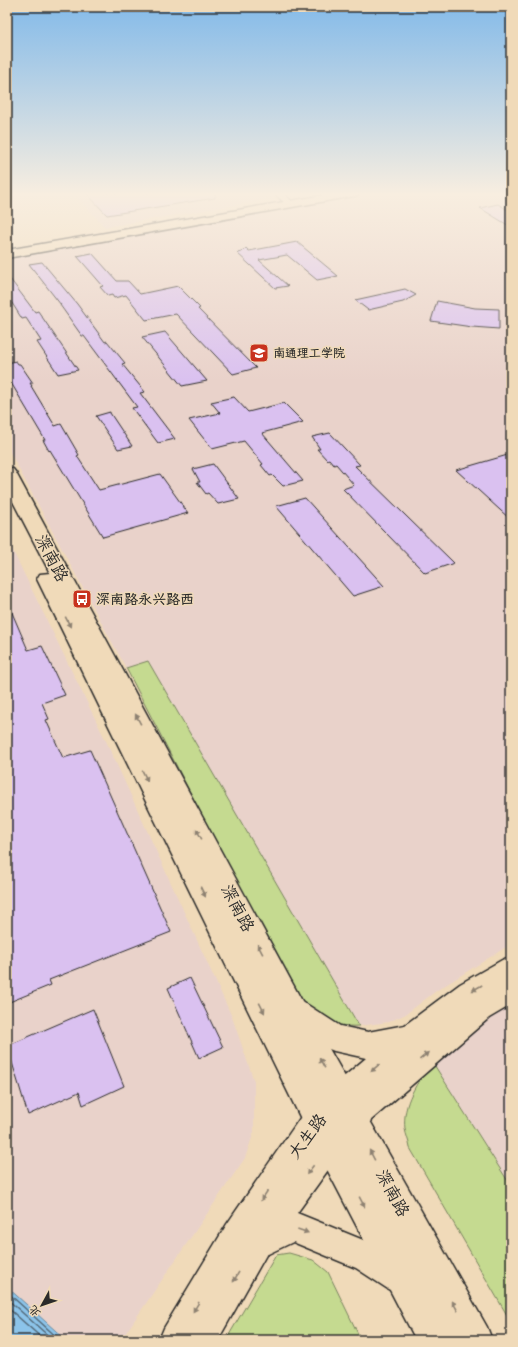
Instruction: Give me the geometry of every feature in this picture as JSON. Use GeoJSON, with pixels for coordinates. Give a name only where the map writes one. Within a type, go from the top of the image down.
{"type":"FeatureCollection","features":[{"type":"Feature","properties":{"kind":"main road","name":"深南路"},"geometry":{"type":"LineString","coordinates":[[7,473],[292,1011],[335,1119],[405,1281],[436,1340]]}},
{"type":"Feature","properties":{"kind":"main road","name":"深南路"},"geometry":{"type":"LineString","coordinates":[[7,500],[335,1119],[474,1340]]}},
{"type":"Feature","properties":{"kind":"street","name":"大生路"},"geometry":{"type":"LineString","coordinates":[[176,1340],[238,1235],[335,1119],[412,1036],[469,993],[511,968]]}},
{"type":"Feature","properties":{"kind":"street","name":"大生路"},"geometry":{"type":"LineString","coordinates":[[200,1340],[255,1244],[335,1119],[480,1009],[511,991]]}},
{"type":"Feature","properties":{"kind":"street"},"geometry":{"type":"LineString","coordinates":[[292,1011],[334,1038],[368,1046],[412,1036]]}},
{"type":"Feature","properties":{"kind":"street"},"geometry":{"type":"LineString","coordinates":[[255,1244],[292,1226],[367,1257],[405,1281]]}},
{"type":"Feature","properties":{"kind":"shaded area","name":"南通理工学院"},"geometry":{"type":"Polygon","coordinates":[[[25,256],[511,256],[511,944],[436,991],[406,1014],[389,1022],[359,1026],[148,662],[126,668],[7,447],[7,259],[25,256]]]}},
{"type":"Feature","properties":{"kind":"shaded area"},"geometry":{"type":"Polygon","coordinates":[[[7,539],[107,743],[232,1017],[254,1081],[254,1132],[245,1158],[121,1340],[66,1340],[7,1287],[7,539]]]}},
{"type":"Feature","properties":{"kind":"shaded area"},"geometry":{"type":"Polygon","coordinates":[[[511,1003],[511,1186],[433,1063],[440,1052],[511,1003]]]}},
{"type":"Feature","properties":{"kind":"green space"},"geometry":{"type":"Polygon","coordinates":[[[148,661],[359,1026],[340,1025],[323,1019],[308,1009],[295,995],[126,668],[148,661]]]}},
{"type":"Feature","properties":{"kind":"green space"},"geometry":{"type":"Polygon","coordinates":[[[433,1063],[511,1186],[511,1322],[410,1148],[405,1129],[408,1102],[421,1077],[433,1063]]]}},
{"type":"Feature","properties":{"kind":"green space"},"geometry":{"type":"Polygon","coordinates":[[[289,1253],[313,1260],[328,1272],[361,1340],[226,1340],[276,1255],[289,1253]]]}},
{"type":"Feature","properties":{"kind":"water"},"geometry":{"type":"Polygon","coordinates":[[[7,1287],[66,1340],[7,1340],[7,1287]]]}},
{"type":"Feature","properties":{"kind":"building"},"geometry":{"type":"Polygon","coordinates":[[[77,256],[95,256],[117,281],[128,281],[140,294],[178,286],[200,308],[198,309],[256,368],[233,374],[176,314],[146,320],[126,295],[114,298],[112,295],[108,296],[100,287],[103,286],[77,256]]]}},
{"type":"Feature","properties":{"kind":"building"},"geometry":{"type":"Polygon","coordinates":[[[240,256],[282,256],[259,260],[288,286],[275,288],[240,256]]]}},
{"type":"Feature","properties":{"kind":"building"},"geometry":{"type":"Polygon","coordinates":[[[288,256],[314,256],[338,276],[317,280],[288,256]]]}},
{"type":"Feature","properties":{"kind":"building"},"geometry":{"type":"Polygon","coordinates":[[[42,262],[77,304],[105,342],[107,341],[125,363],[122,364],[145,392],[140,393],[175,439],[158,443],[132,408],[137,407],[29,264],[42,262]]]}},
{"type":"Feature","properties":{"kind":"building"},"geometry":{"type":"Polygon","coordinates":[[[7,275],[35,312],[38,311],[78,370],[58,374],[37,342],[41,341],[26,318],[22,319],[7,295],[7,275]]]}},
{"type":"Feature","properties":{"kind":"building"},"geometry":{"type":"Polygon","coordinates":[[[405,289],[416,295],[403,302],[368,310],[355,300],[405,289]]]}},
{"type":"Feature","properties":{"kind":"building"},"geometry":{"type":"Polygon","coordinates":[[[437,301],[475,308],[499,309],[499,329],[431,321],[437,301]]]}},
{"type":"Feature","properties":{"kind":"building"},"geometry":{"type":"Polygon","coordinates":[[[165,332],[207,381],[182,386],[142,337],[165,332]]]}},
{"type":"Feature","properties":{"kind":"building"},"geometry":{"type":"Polygon","coordinates":[[[16,361],[20,364],[33,383],[30,383],[31,386],[55,426],[61,424],[79,455],[77,456],[99,490],[160,474],[188,513],[103,537],[50,450],[49,451],[43,440],[45,440],[7,376],[7,363],[16,361]]]}},
{"type":"Feature","properties":{"kind":"building"},"geometry":{"type":"Polygon","coordinates":[[[234,397],[248,412],[284,403],[303,422],[262,433],[303,481],[283,486],[272,475],[270,476],[261,465],[263,464],[244,441],[212,449],[189,420],[220,413],[211,402],[234,397]]]}},
{"type":"Feature","properties":{"kind":"building"},"geometry":{"type":"Polygon","coordinates":[[[110,412],[132,446],[118,449],[96,416],[110,412]]]}},
{"type":"Feature","properties":{"kind":"building"},"geometry":{"type":"Polygon","coordinates":[[[330,433],[360,465],[355,466],[454,563],[425,573],[343,489],[354,485],[336,464],[334,465],[329,459],[327,460],[317,449],[320,449],[312,437],[330,433]]]}},
{"type":"Feature","properties":{"kind":"building"},"geometry":{"type":"Polygon","coordinates":[[[511,454],[511,520],[456,470],[511,454]]]}},
{"type":"Feature","properties":{"kind":"building"},"geometry":{"type":"Polygon","coordinates":[[[213,464],[239,499],[218,504],[208,493],[206,494],[197,482],[200,482],[193,469],[213,464]]]}},
{"type":"Feature","properties":{"kind":"building"},"geometry":{"type":"Polygon","coordinates":[[[305,498],[384,586],[353,596],[276,506],[305,498]]]}},
{"type":"Feature","properties":{"kind":"building"},"geometry":{"type":"Polygon","coordinates":[[[7,601],[28,650],[42,646],[65,695],[42,703],[49,719],[46,720],[63,758],[90,750],[171,932],[49,980],[51,985],[7,1003],[7,601]]]}},
{"type":"Feature","properties":{"kind":"building"},"geometry":{"type":"Polygon","coordinates":[[[190,978],[223,1047],[199,1058],[168,988],[190,978]]]}},
{"type":"Feature","properties":{"kind":"building"},"geometry":{"type":"Polygon","coordinates":[[[93,1009],[124,1086],[83,1105],[79,1092],[28,1115],[7,1046],[93,1009]]]}},
{"type":"Feature","properties":{"kind":"place","name":"南通理工学院"},"geometry":{"type":"Point","coordinates":[259,353]}},
{"type":"Feature","properties":{"kind":"place","name":"深南路永兴路西"},"geometry":{"type":"Point","coordinates":[82,599]}}]}
